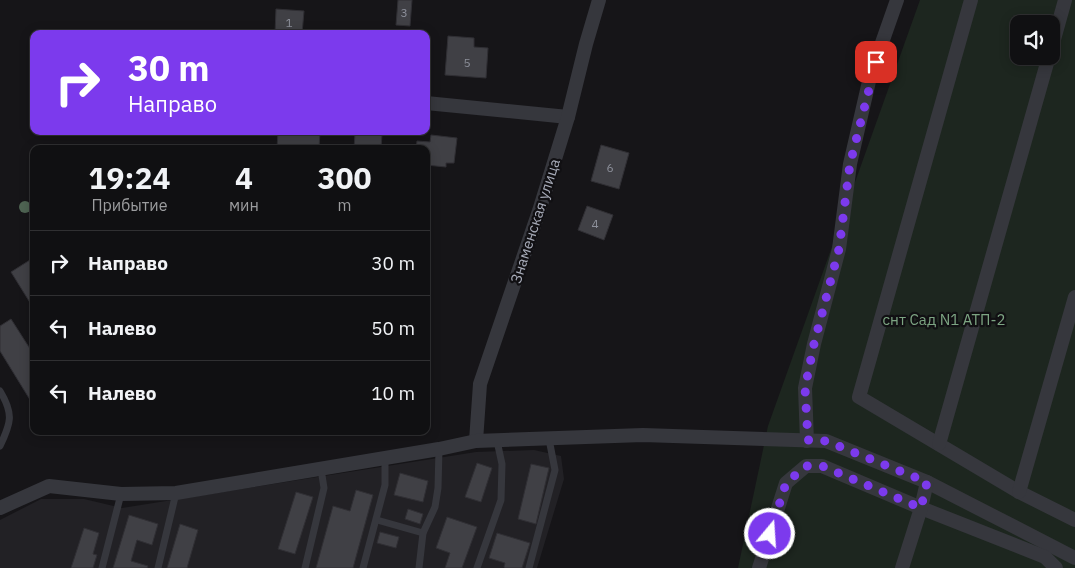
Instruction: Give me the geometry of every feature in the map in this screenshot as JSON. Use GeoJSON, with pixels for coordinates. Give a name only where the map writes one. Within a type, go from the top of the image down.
{"type":"FeatureCollection","features":[{"type":"Feature","properties":{"kind":"street","name":"Знаменская улица"},"geometry":{"type":"LineString","coordinates":[[476,441],[480,384],[539,211],[568,117],[599,0]]}},
{"type":"Feature","properties":{"kind":"street"},"geometry":{"type":"LineString","coordinates":[[808,440],[805,388],[814,344],[839,249],[850,164],[870,77],[896,0]]}},
{"type":"Feature","properties":{"kind":"street"},"geometry":{"type":"LineString","coordinates":[[971,0],[859,397],[1020,492],[1075,520]]}},
{"type":"Feature","properties":{"kind":"street"},"geometry":{"type":"LineString","coordinates":[[1060,18],[1065,0]]}},
{"type":"Feature","properties":{"kind":"street"},"geometry":{"type":"LineString","coordinates":[[939,444],[1046,65]]}},
{"type":"Feature","properties":{"kind":"street"},"geometry":{"type":"LineString","coordinates":[[430,103],[568,117]]}},
{"type":"Feature","properties":{"kind":"street"},"geometry":{"type":"LineString","coordinates":[[1020,492],[1075,297]]}},
{"type":"Feature","properties":{"kind":"street"},"geometry":{"type":"LineString","coordinates":[[0,508],[48,486],[121,494],[176,493],[439,449],[476,441],[643,435],[808,440],[826,441],[927,482],[1075,558]]}},
{"type":"Feature","properties":{"kind":"street"},"geometry":{"type":"LineString","coordinates":[[758,568],[786,483],[806,466],[822,466],[1045,557],[1056,568]]}},
{"type":"Feature","properties":{"kind":"street"},"geometry":{"type":"LineString","coordinates":[[902,568],[927,482]]}},
{"type":"Feature","properties":{"kind":"lane"},"geometry":{"type":"LineString","coordinates":[[0,391],[9,406],[9,428],[0,446]]}},
{"type":"Feature","properties":{"kind":"lane"},"geometry":{"type":"LineString","coordinates":[[529,568],[555,470],[549,439]]}},
{"type":"Feature","properties":{"kind":"lane"},"geometry":{"type":"LineString","coordinates":[[477,568],[501,500],[502,464],[497,441]]}},
{"type":"Feature","properties":{"kind":"lane"},"geometry":{"type":"LineString","coordinates":[[419,568],[423,533],[435,507],[438,488],[439,449]]}},
{"type":"Feature","properties":{"kind":"lane"},"geometry":{"type":"LineString","coordinates":[[364,568],[385,485],[385,458]]}},
{"type":"Feature","properties":{"kind":"lane"},"geometry":{"type":"LineString","coordinates":[[306,568],[324,488],[321,469]]}},
{"type":"Feature","properties":{"kind":"lane"},"geometry":{"type":"LineString","coordinates":[[158,568],[176,493]]}},
{"type":"Feature","properties":{"kind":"lane"},"geometry":{"type":"LineString","coordinates":[[102,568],[121,494]]}},
{"type":"Feature","properties":{"kind":"lane"},"geometry":{"type":"LineString","coordinates":[[377,520],[423,533]]}},
{"type":"Feature","properties":{"kind":"shaded area"},"geometry":{"type":"Polygon","coordinates":[[[534,450],[561,456],[564,479],[537,568],[0,568],[0,520],[41,499],[84,499],[122,508],[476,452],[534,450]]]}},
{"type":"Feature","properties":{"kind":"green space","name":"снт Сад N1 АТП-2"},"geometry":{"type":"Polygon","coordinates":[[[920,0],[1075,0],[1075,568],[738,568],[768,426],[920,0]]]}},
{"type":"Feature","properties":{"kind":"building"},"geometry":{"type":"Polygon","coordinates":[[[398,0],[412,0],[410,26],[396,25],[398,0]]]}},
{"type":"Feature","properties":{"kind":"building"},"geometry":{"type":"Polygon","coordinates":[[[276,9],[304,11],[302,30],[275,30],[276,9]]]}},
{"type":"Feature","properties":{"kind":"building"},"geometry":{"type":"Polygon","coordinates":[[[448,36],[474,38],[474,47],[488,48],[486,78],[445,75],[448,36]]]}},
{"type":"Feature","properties":{"kind":"building"},"geometry":{"type":"Polygon","coordinates":[[[278,135],[320,135],[319,145],[277,145],[278,135]]]}},
{"type":"Feature","properties":{"kind":"building"},"geometry":{"type":"Polygon","coordinates":[[[355,135],[382,135],[381,145],[354,145],[355,135]]]}},
{"type":"Feature","properties":{"kind":"building"},"geometry":{"type":"Polygon","coordinates":[[[431,135],[457,138],[454,163],[446,163],[446,167],[430,165],[430,145],[416,145],[417,141],[430,142],[431,135]]]}},
{"type":"Feature","properties":{"kind":"building"},"geometry":{"type":"Polygon","coordinates":[[[601,145],[629,153],[619,189],[591,181],[601,145]]]}},
{"type":"Feature","properties":{"kind":"building"},"geometry":{"type":"Polygon","coordinates":[[[587,206],[613,215],[604,240],[578,230],[587,206]]]}},
{"type":"Feature","properties":{"kind":"building"},"geometry":{"type":"Polygon","coordinates":[[[30,260],[30,303],[11,272],[30,260]]]}},
{"type":"Feature","properties":{"kind":"building"},"geometry":{"type":"Polygon","coordinates":[[[11,319],[30,349],[30,400],[0,351],[0,326],[11,319]]]}},
{"type":"Feature","properties":{"kind":"building"},"geometry":{"type":"Polygon","coordinates":[[[477,463],[492,468],[481,502],[465,497],[477,463]]]}},
{"type":"Feature","properties":{"kind":"building"},"geometry":{"type":"Polygon","coordinates":[[[531,464],[549,468],[536,524],[518,519],[531,464]]]}},
{"type":"Feature","properties":{"kind":"building"},"geometry":{"type":"Polygon","coordinates":[[[400,473],[428,481],[423,502],[394,495],[400,473]]]}},
{"type":"Feature","properties":{"kind":"building"},"geometry":{"type":"Polygon","coordinates":[[[356,490],[373,495],[353,568],[316,568],[333,506],[350,511],[356,490]]]}},
{"type":"Feature","properties":{"kind":"building"},"geometry":{"type":"Polygon","coordinates":[[[296,492],[313,497],[295,554],[278,549],[296,492]]]}},
{"type":"Feature","properties":{"kind":"building"},"geometry":{"type":"Polygon","coordinates":[[[408,509],[423,514],[420,524],[405,519],[408,509]]]}},
{"type":"Feature","properties":{"kind":"building"},"geometry":{"type":"Polygon","coordinates":[[[129,515],[158,524],[152,545],[137,540],[131,561],[148,566],[147,568],[113,568],[129,515]]]}},
{"type":"Feature","properties":{"kind":"building"},"geometry":{"type":"Polygon","coordinates":[[[447,517],[477,527],[462,568],[445,568],[450,553],[436,548],[447,517]]]}},
{"type":"Feature","properties":{"kind":"building"},"geometry":{"type":"Polygon","coordinates":[[[180,524],[198,530],[187,568],[167,568],[180,524]]]}},
{"type":"Feature","properties":{"kind":"building"},"geometry":{"type":"Polygon","coordinates":[[[84,528],[99,533],[93,554],[97,555],[93,568],[71,568],[84,528]]]}},
{"type":"Feature","properties":{"kind":"building"},"geometry":{"type":"Polygon","coordinates":[[[380,532],[399,537],[396,548],[377,543],[380,532]]]}},
{"type":"Feature","properties":{"kind":"building"},"geometry":{"type":"Polygon","coordinates":[[[497,533],[530,543],[522,568],[505,568],[505,563],[489,558],[497,533]]]}},
{"type":"Feature","properties":{"kind":"route"},"geometry":{"type":"LineString","coordinates":[[770,534],[786,483],[806,466],[822,466],[921,508],[927,482],[826,441],[808,440],[805,388],[814,344],[839,249],[850,164],[870,77],[876,62]]}}]}
